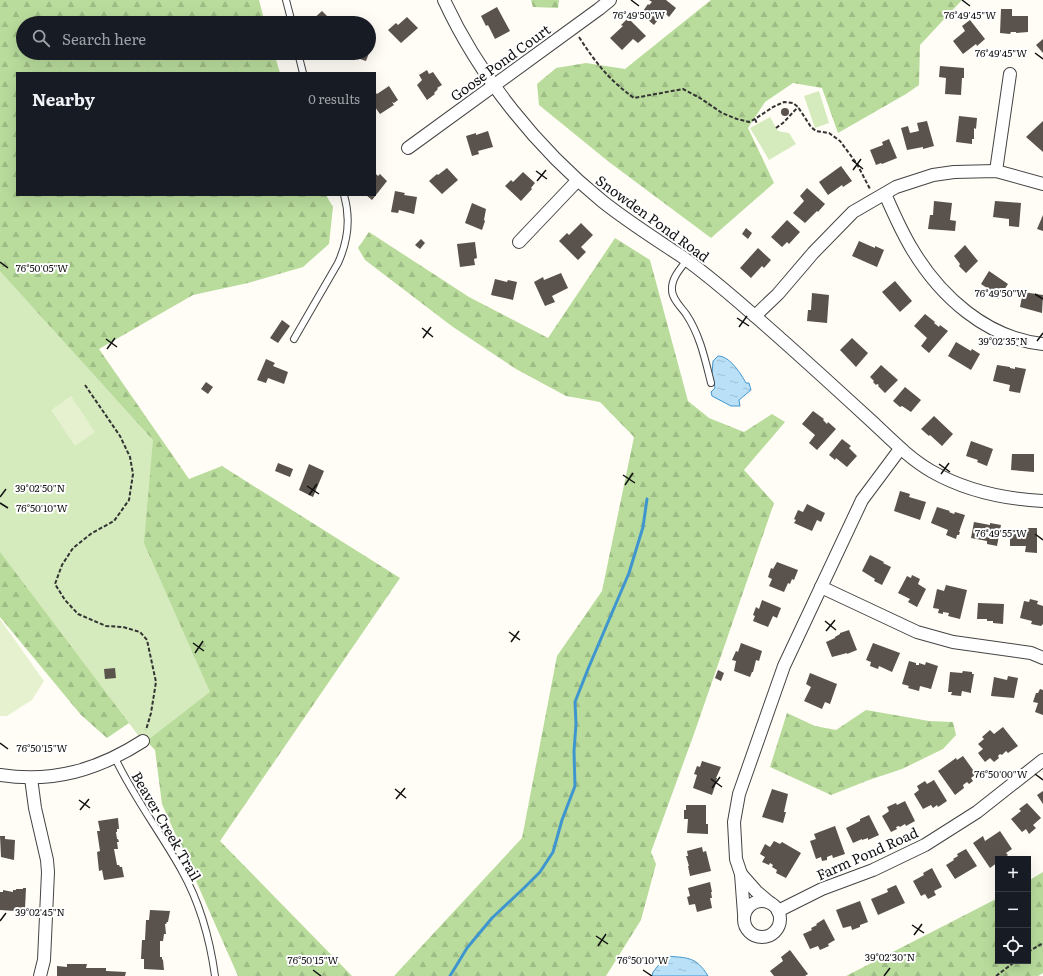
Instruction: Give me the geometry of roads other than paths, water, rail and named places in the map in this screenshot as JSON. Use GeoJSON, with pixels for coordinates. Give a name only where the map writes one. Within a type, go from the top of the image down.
{"type":"FeatureCollection","features":[{"type":"Feature","properties":{"kind":"street","name":"Snowden Pond Road"},"geometry":{"type":"LineString","coordinates":[[444,0],[459,31],[494,85],[542,145],[577,181],[626,220],[710,278],[755,316],[915,461],[932,472],[963,486],[1002,497],[1043,501]]}},
{"type":"Feature","properties":{"kind":"street","name":"Goose Pond Court"},"geometry":{"type":"LineString","coordinates":[[408,148],[610,0]]}},
{"type":"Feature","properties":{"kind":"street"},"geometry":{"type":"LineString","coordinates":[[996,171],[1010,74]]}},
{"type":"Feature","properties":{"kind":"street"},"geometry":{"type":"LineString","coordinates":[[755,316],[778,294],[813,253],[853,212],[896,187],[934,175],[954,172],[996,171],[1043,184]]}},
{"type":"Feature","properties":{"kind":"street"},"geometry":{"type":"LineString","coordinates":[[519,242],[577,181]]}},
{"type":"Feature","properties":{"kind":"street"},"geometry":{"type":"LineString","coordinates":[[880,196],[911,248],[930,276],[940,288],[967,313],[1000,333],[1031,343],[1043,344]]}},
{"type":"Feature","properties":{"kind":"street"},"geometry":{"type":"LineString","coordinates":[[741,874],[756,891],[775,907],[780,917],[778,928],[769,936],[761,938],[755,936],[748,932],[744,926],[741,874],[736,859],[734,822],[739,794],[784,666],[862,500],[900,449]]}},
{"type":"Feature","properties":{"kind":"street"},"geometry":{"type":"LineString","coordinates":[[822,587],[917,632],[953,642],[1031,653],[1043,658]]}},
{"type":"Feature","properties":{"kind":"street"},"geometry":{"type":"LineString","coordinates":[[0,775],[31,778],[72,774],[92,768],[115,758],[143,742]]}},
{"type":"Feature","properties":{"kind":"street","name":"Farm Pond Road"},"geometry":{"type":"LineString","coordinates":[[744,914],[751,904],[765,901],[775,907],[873,870],[925,844],[977,812],[1043,760]]}},
{"type":"Feature","properties":{"kind":"street"},"geometry":{"type":"LineString","coordinates":[[31,778],[35,808],[47,860],[48,872],[44,960],[40,976]]}},
{"type":"Feature","properties":{"kind":"lane"},"geometry":{"type":"LineString","coordinates":[[286,0],[290,16]]}},
{"type":"Feature","properties":{"kind":"lane"},"geometry":{"type":"LineString","coordinates":[[300,60],[303,72]]}},
{"type":"Feature","properties":{"kind":"lane"},"geometry":{"type":"LineString","coordinates":[[294,339],[338,264],[347,241],[349,222],[348,208],[344,196]]}},
{"type":"Feature","properties":{"kind":"lane"},"geometry":{"type":"LineString","coordinates":[[686,260],[675,277],[672,284],[672,292],[693,325],[698,336],[711,383]]}},
{"type":"Feature","properties":{"kind":"lane","name":"Beaver Creek Trail"},"geometry":{"type":"LineString","coordinates":[[115,758],[125,779],[167,844],[183,873],[207,932],[215,976]]}},
{"type":"Feature","properties":{"kind":"water"},"geometry":{"type":"Polygon","coordinates":[[[718,356],[731,362],[746,383],[749,383],[751,390],[739,400],[740,406],[731,406],[712,396],[711,392],[715,388],[712,374],[713,361],[718,356]]]}},
{"type":"Feature","properties":{"kind":"water"},"geometry":{"type":"Polygon","coordinates":[[[666,956],[685,958],[695,961],[704,969],[708,976],[652,976],[653,972],[666,956]]]}},
{"type":"Feature","properties":{"kind":"waterway"},"geometry":{"type":"LineString","coordinates":[[450,976],[467,948],[492,918],[540,872],[553,852],[562,820],[575,786],[575,702],[629,573],[643,527],[647,499]]}}]}
